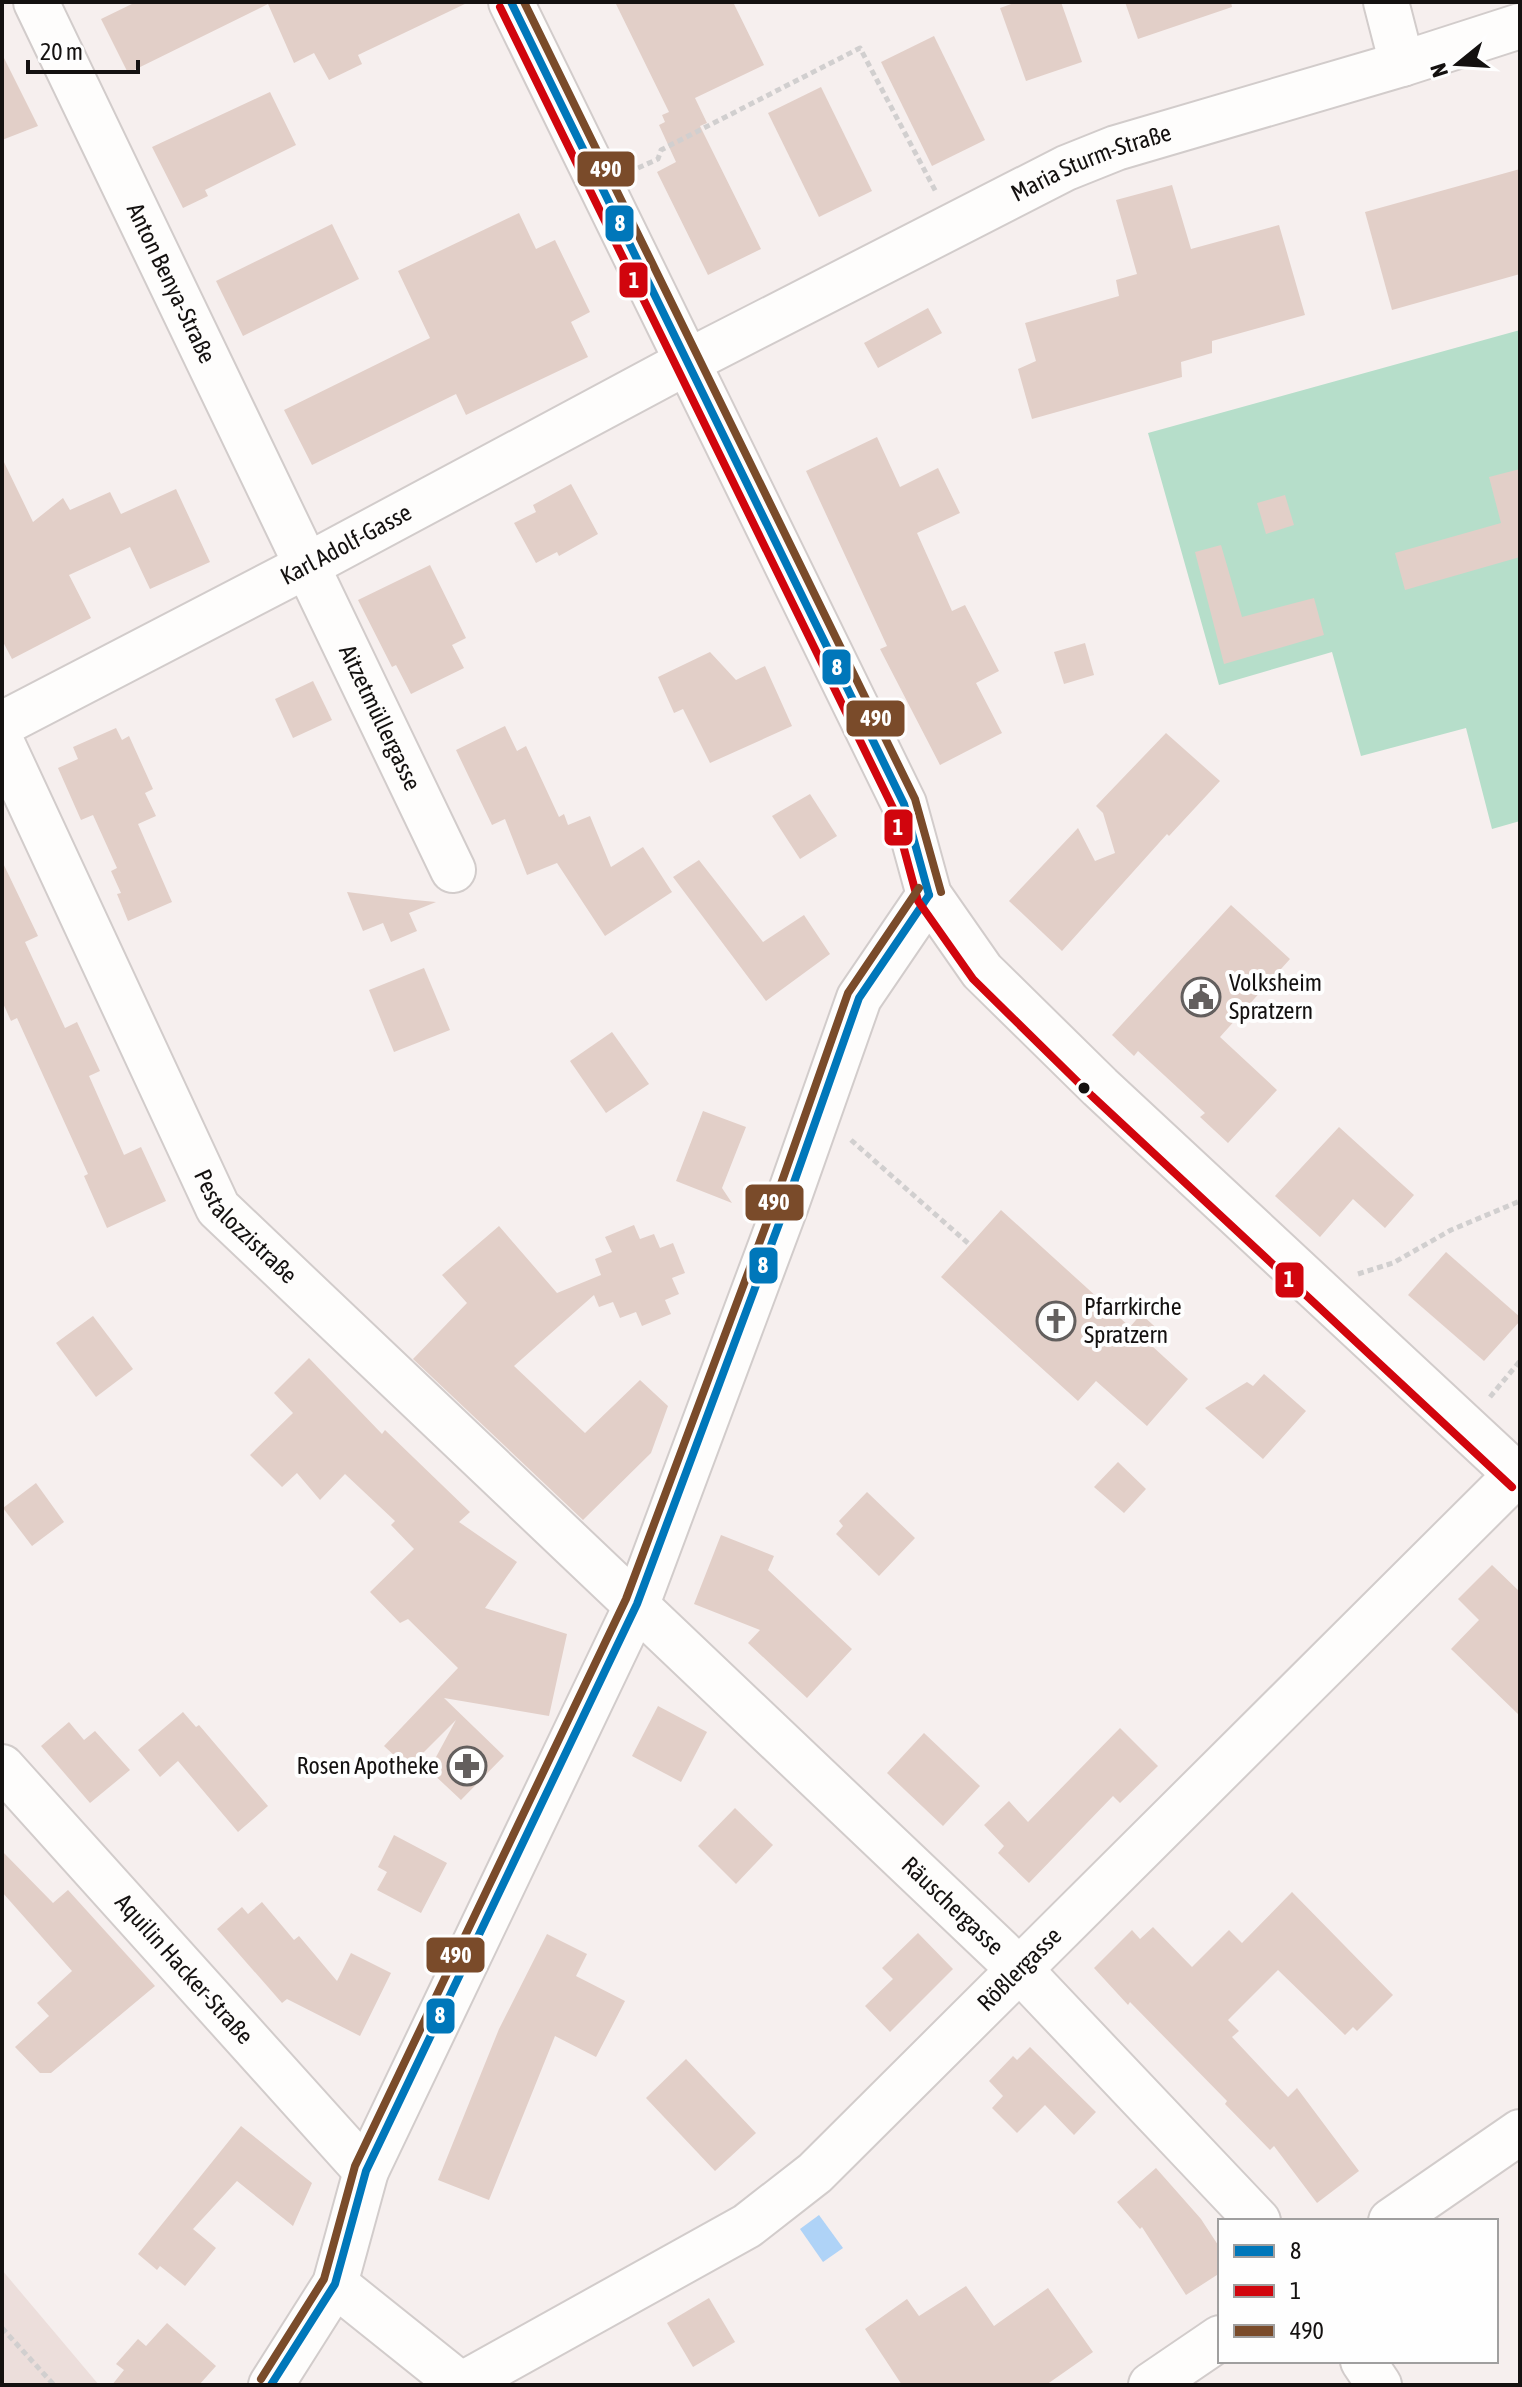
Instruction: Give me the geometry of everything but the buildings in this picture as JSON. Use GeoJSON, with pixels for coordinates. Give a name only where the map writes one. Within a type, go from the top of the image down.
{"type":"FeatureCollection","features":[{"type":"Feature","properties":{"kind":"street","name":"Anton Benya-Straße"},"geometry":{"type":"LineString","coordinates":[[36,2],[308,565]]}},
{"type":"Feature","properties":{"kind":"street"},"geometry":{"type":"LineString","coordinates":[[511,2],[904,804],[929,895],[982,971],[1100,1087],[1315,1287],[1511,1459]]}},
{"type":"Feature","properties":{"kind":"street"},"geometry":{"type":"LineString","coordinates":[[1386,2],[1402,64]]}},
{"type":"Feature","properties":{"kind":"street","name":"Maria Sturm-Straße"},"geometry":{"type":"LineString","coordinates":[[687,362],[1066,168],[1116,148],[1520,26]]}},
{"type":"Feature","properties":{"kind":"street","name":"Karl Adolf-Gasse"},"geometry":{"type":"LineString","coordinates":[[2,724],[687,362]]}},
{"type":"Feature","properties":{"kind":"street","name":"Aitzetmüllergasse"},"geometry":{"type":"LineString","coordinates":[[308,565],[453,870]]}},
{"type":"Feature","properties":{"kind":"street","name":"Pestalozzistraße"},"geometry":{"type":"LineString","coordinates":[[2,743],[218,1208],[637,1604]]}},
{"type":"Feature","properties":{"kind":"street"},"geometry":{"type":"LineString","coordinates":[[271,2385],[335,2284],[366,2171],[637,1604],[859,998],[929,895]]}},
{"type":"Feature","properties":{"kind":"street","name":"Rößlergasse"},"geometry":{"type":"LineString","coordinates":[[461,2385],[747,2226],[815,2173],[1021,1971],[1511,1459]]}},
{"type":"Feature","properties":{"kind":"street","name":"Räuschergasse"},"geometry":{"type":"LineString","coordinates":[[637,1604],[1021,1971],[1256,2219]]}},
{"type":"Feature","properties":{"kind":"street","name":"Aquilin Hacker-Straße"},"geometry":{"type":"LineString","coordinates":[[2,1767],[366,2171]]}},
{"type":"Feature","properties":{"kind":"street"},"geometry":{"type":"LineString","coordinates":[[1394,2219],[1520,2132]]}},
{"type":"Feature","properties":{"kind":"street"},"geometry":{"type":"LineString","coordinates":[[335,2284],[461,2385]]}},
{"type":"Feature","properties":{"kind":"street"},"geometry":{"type":"LineString","coordinates":[[1151,2385],[1218,2339]]}},
{"type":"Feature","properties":{"kind":"street"},"geometry":{"type":"LineString","coordinates":[[1364,2363],[1379,2385]]}},
{"type":"Feature","properties":{"kind":"path"},"geometry":{"type":"LineString","coordinates":[[601,186],[658,159],[661,150],[860,48],[954,226]]}},
{"type":"Feature","properties":{"kind":"path"},"geometry":{"type":"LineString","coordinates":[[818,1111],[970,1245]]}},
{"type":"Feature","properties":{"kind":"path"},"geometry":{"type":"LineString","coordinates":[[1315,1287],[1393,1263],[1451,1230],[1520,1201]]}},
{"type":"Feature","properties":{"kind":"path"},"geometry":{"type":"LineString","coordinates":[[2,2328],[54,2385]]}},
{"type":"Feature","properties":{"kind":"shaded area"},"geometry":{"type":"Polygon","coordinates":[[[2,2270],[99,2385],[2,2385],[2,2270]]]}},
{"type":"Feature","properties":{"kind":"green space"},"geometry":{"type":"Polygon","coordinates":[[[1520,330],[1520,821],[1492,829],[1466,728],[1361,756],[1332,652],[1219,685],[1148,433],[1520,330]]]}},
{"type":"Feature","properties":{"kind":"water"},"geometry":{"type":"Polygon","coordinates":[[[819,2215],[843,2248],[823,2262],[800,2229],[819,2215]]]}},
{"type":"Feature","properties":{"kind":"transit line","name":"8"},"geometry":{"type":"LineString","coordinates":[[511,2],[904,804],[929,895]]}},
{"type":"Feature","properties":{"kind":"transit line","name":"490"},"geometry":{"type":"LineString","coordinates":[[524,2],[915,799],[941,892]]}},
{"type":"Feature","properties":{"kind":"transit line","name":"1"},"geometry":{"type":"LineString","coordinates":[[500,7],[893,808],[918,901],[973,979],[1092,1096],[1512,1487]]}},
{"type":"Feature","properties":{"kind":"transit line","name":"490"},"geometry":{"type":"LineString","coordinates":[[261,2379],[324,2279],[355,2166],[626,1599],[775,1201],[848,993],[919,888]]}},
{"type":"Feature","properties":{"kind":"transit line","name":"8"},"geometry":{"type":"LineString","coordinates":[[271,2385],[335,2284],[366,2171],[637,1604],[786,1205],[859,998],[929,895]]}},
{"type":"Feature","properties":{"kind":"place","name":"Volksheim Spratzern"},"geometry":{"type":"Point","coordinates":[1201,997]}},
{"type":"Feature","properties":{"kind":"place","name":"Pfarrkirche Spratzern"},"geometry":{"type":"Point","coordinates":[1056,1321]}},
{"type":"Feature","properties":{"kind":"place","name":"Rosen Apotheke"},"geometry":{"type":"Point","coordinates":[467,1766]}}]}
